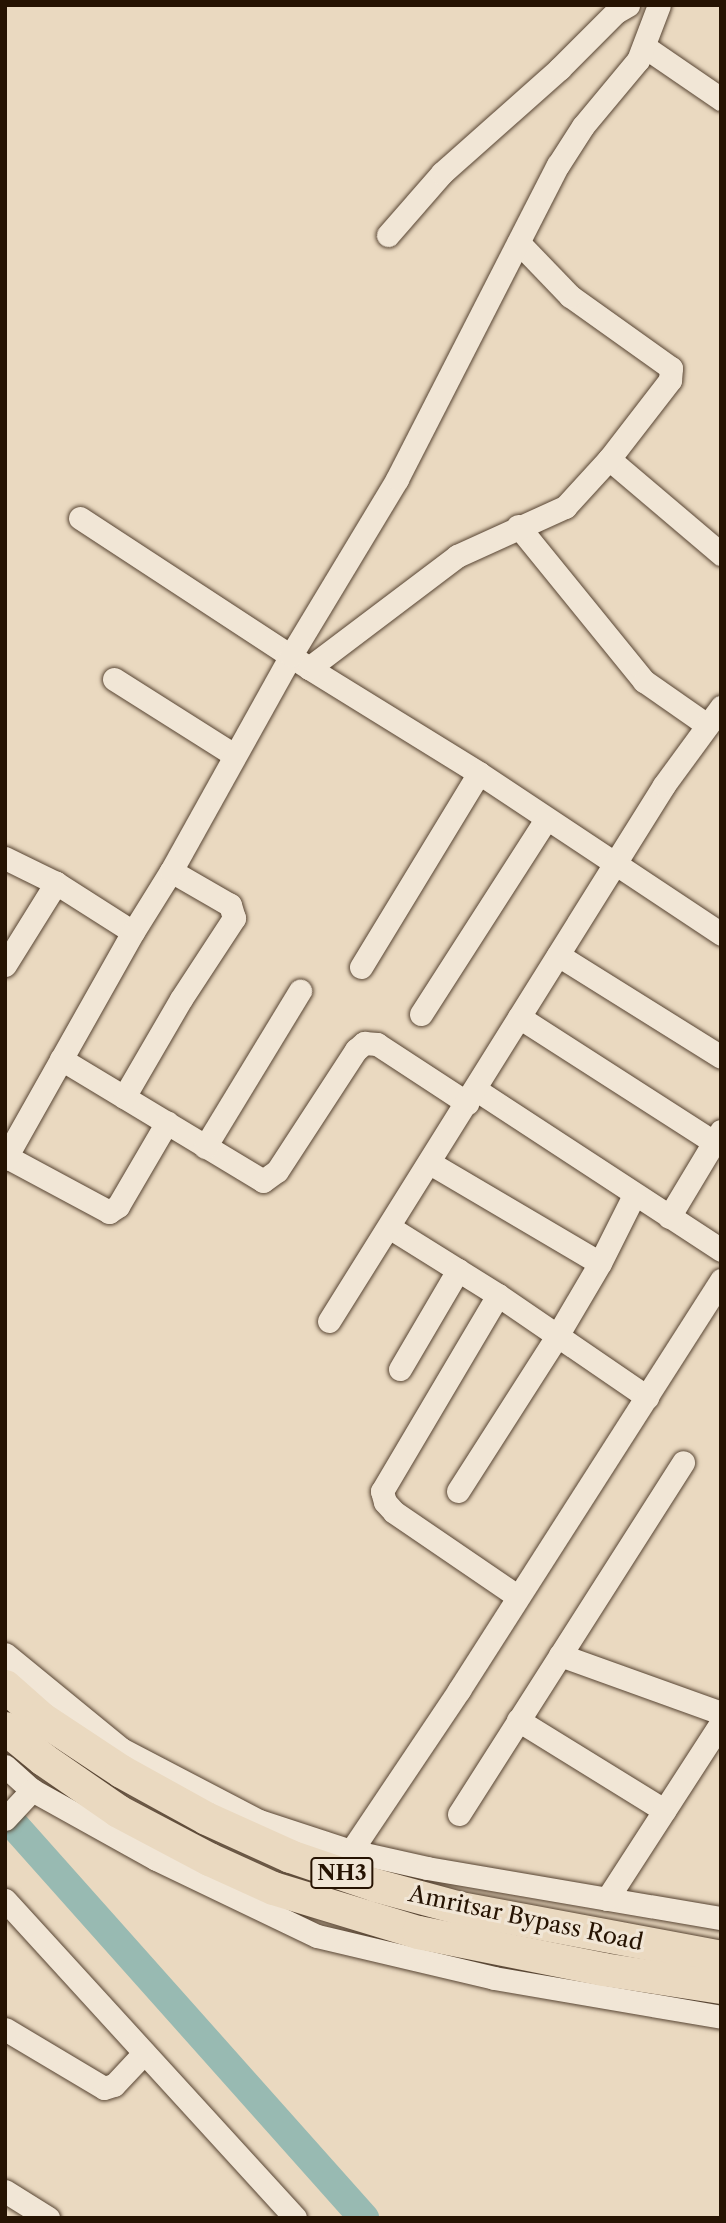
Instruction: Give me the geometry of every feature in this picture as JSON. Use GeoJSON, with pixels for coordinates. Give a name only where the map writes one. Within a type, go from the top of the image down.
{"type":"FeatureCollection","features":[{"type":"Feature","properties":{"kind":"highway","name":"Amritsar Bypass Road"},"geometry":{"type":"LineString","coordinates":[[5,1686],[41,1718],[121,1771],[206,1818],[290,1856],[375,1885],[460,1908],[721,1957]]}},
{"type":"Feature","properties":{"kind":"highway","name":"Amritsar Bypass Road"},"geometry":{"type":"LineString","coordinates":[[5,1728],[43,1759],[118,1811],[209,1859],[272,1888],[418,1932],[603,1969],[721,1987]]}},
{"type":"Feature","properties":{"kind":"street"},"geometry":{"type":"LineString","coordinates":[[388,235],[442,173],[559,69],[616,12],[628,5]]}},
{"type":"Feature","properties":{"kind":"street"},"geometry":{"type":"LineString","coordinates":[[167,1122],[118,1206],[109,1212],[6,1158],[133,932],[172,871],[234,755],[300,661],[569,145],[645,47],[659,5]]}},
{"type":"Feature","properties":{"kind":"street"},"geometry":{"type":"LineString","coordinates":[[645,47],[721,99]]}},
{"type":"Feature","properties":{"kind":"street"},"geometry":{"type":"LineString","coordinates":[[300,661],[457,556],[517,526],[565,507],[609,459],[670,380],[671,368],[569,296],[519,243]]}},
{"type":"Feature","properties":{"kind":"street"},"geometry":{"type":"LineString","coordinates":[[609,459],[721,554]]}},
{"type":"Feature","properties":{"kind":"street"},"geometry":{"type":"LineString","coordinates":[[80,518],[300,661],[480,773],[721,934]]}},
{"type":"Feature","properties":{"kind":"street"},"geometry":{"type":"LineString","coordinates":[[517,526],[644,681],[706,726]]}},
{"type":"Feature","properties":{"kind":"street"},"geometry":{"type":"LineString","coordinates":[[114,679],[234,755]]}},
{"type":"Feature","properties":{"kind":"street"},"geometry":{"type":"LineString","coordinates":[[329,1321],[664,785],[721,707]]}},
{"type":"Feature","properties":{"kind":"street"},"geometry":{"type":"LineString","coordinates":[[361,967],[480,773]]}},
{"type":"Feature","properties":{"kind":"street"},"geometry":{"type":"LineString","coordinates":[[421,1014],[546,819]]}},
{"type":"Feature","properties":{"kind":"street"},"geometry":{"type":"LineString","coordinates":[[5,858],[56,883],[133,932]]}},
{"type":"Feature","properties":{"kind":"street"},"geometry":{"type":"LineString","coordinates":[[124,1097],[181,999],[234,918],[230,905],[172,871]]}},
{"type":"Feature","properties":{"kind":"street"},"geometry":{"type":"LineString","coordinates":[[5,965],[56,883]]}},
{"type":"Feature","properties":{"kind":"street"},"geometry":{"type":"LineString","coordinates":[[558,955],[721,1057]]}},
{"type":"Feature","properties":{"kind":"street"},"geometry":{"type":"LineString","coordinates":[[205,1147],[300,990]]}},
{"type":"Feature","properties":{"kind":"street"},"geometry":{"type":"LineString","coordinates":[[519,1017],[717,1136],[669,1217]]}},
{"type":"Feature","properties":{"kind":"street"},"geometry":{"type":"LineString","coordinates":[[61,1059],[257,1179],[269,1180],[356,1050],[364,1042],[377,1044],[471,1096],[721,1250]]}},
{"type":"Feature","properties":{"kind":"street"},"geometry":{"type":"LineString","coordinates":[[430,1163],[600,1264]]}},
{"type":"Feature","properties":{"kind":"street"},"geometry":{"type":"LineString","coordinates":[[458,1491],[600,1264],[634,1195]]}},
{"type":"Feature","properties":{"kind":"street"},"geometry":{"type":"LineString","coordinates":[[389,1227],[498,1295],[648,1397]]}},
{"type":"Feature","properties":{"kind":"street"},"geometry":{"type":"LineString","coordinates":[[400,1369],[458,1270]]}},
{"type":"Feature","properties":{"kind":"street"},"geometry":{"type":"LineString","coordinates":[[351,1851],[648,1397],[721,1280]]}},
{"type":"Feature","properties":{"kind":"street"},"geometry":{"type":"LineString","coordinates":[[498,1295],[382,1491],[385,1502],[394,1511],[517,1596]]}},
{"type":"Feature","properties":{"kind":"street"},"geometry":{"type":"LineString","coordinates":[[459,1814],[683,1462]]}},
{"type":"Feature","properties":{"kind":"street"},"geometry":{"type":"LineString","coordinates":[[5,1654],[121,1749],[259,1821],[351,1851],[427,1868],[721,1919]]}},
{"type":"Feature","properties":{"kind":"street"},"geometry":{"type":"LineString","coordinates":[[560,1655],[721,1713]]}},
{"type":"Feature","properties":{"kind":"street"},"geometry":{"type":"LineString","coordinates":[[518,1720],[664,1810]]}},
{"type":"Feature","properties":{"kind":"street"},"geometry":{"type":"LineString","coordinates":[[607,1899],[721,1723]]}},
{"type":"Feature","properties":{"kind":"street"},"geometry":{"type":"LineString","coordinates":[[5,1766],[29,1794],[156,1859],[317,1936],[494,1978],[721,2017]]}},
{"type":"Feature","properties":{"kind":"street"},"geometry":{"type":"LineString","coordinates":[[5,1819],[29,1794]]}},
{"type":"Feature","properties":{"kind":"street"},"geometry":{"type":"LineString","coordinates":[[5,1900],[295,2218]]}},
{"type":"Feature","properties":{"kind":"street"},"geometry":{"type":"LineString","coordinates":[[5,2029],[104,2088],[114,2085],[144,2053]]}},
{"type":"Feature","properties":{"kind":"street"},"geometry":{"type":"LineString","coordinates":[[5,2192],[32,2214]]}},
{"type":"Feature","properties":{"kind":"waterway"},"geometry":{"type":"LineString","coordinates":[[5,1815],[364,2218]]}}]}
